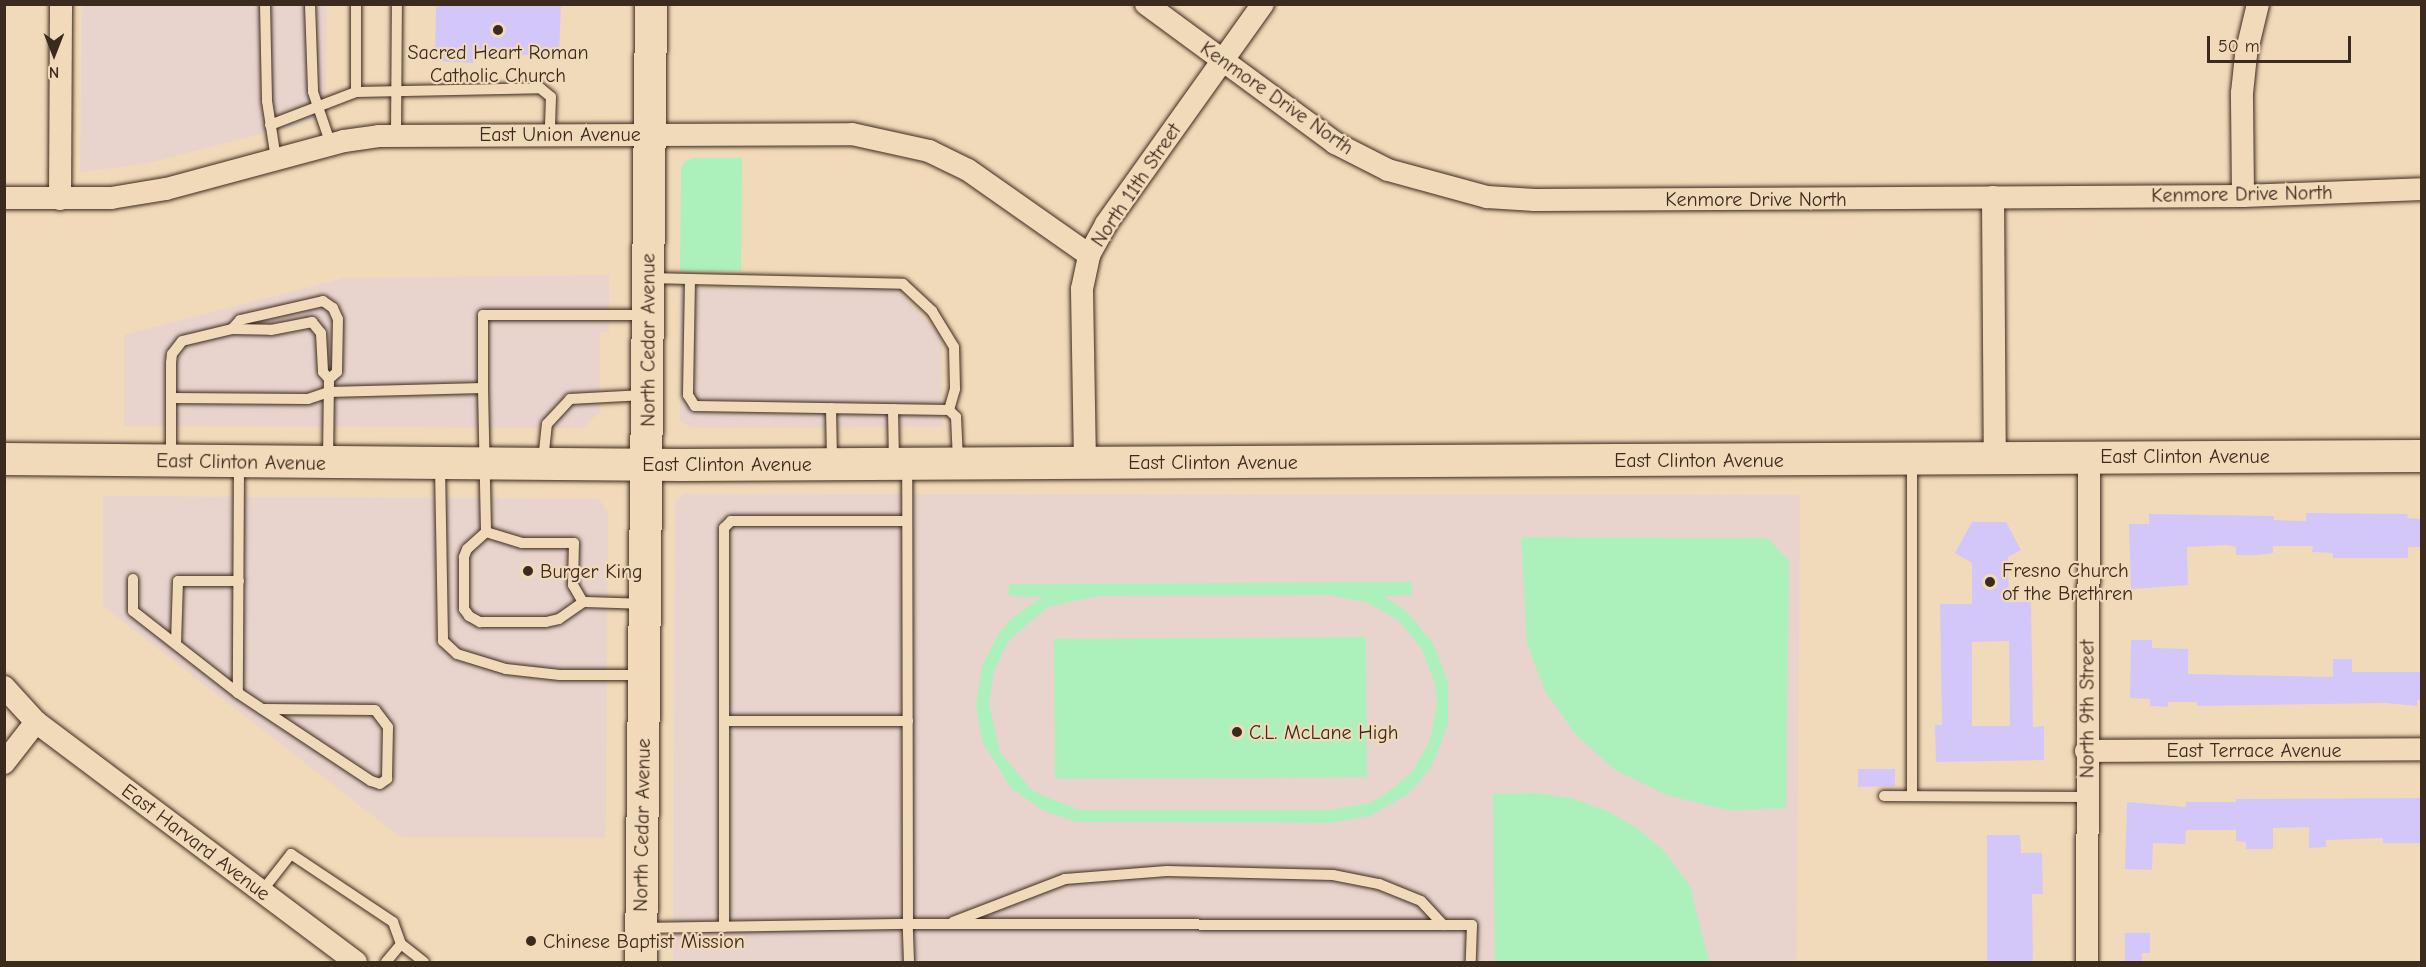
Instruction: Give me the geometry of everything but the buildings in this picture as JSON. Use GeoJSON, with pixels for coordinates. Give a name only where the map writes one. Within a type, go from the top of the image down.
{"type":"FeatureCollection","features":[{"type":"Feature","properties":{"kind":"main road","name":"North Cedar Avenue"},"geometry":{"type":"LineString","coordinates":[[641,963],[648,465],[651,4]]}},
{"type":"Feature","properties":{"kind":"main road","name":"East Clinton Avenue"},"geometry":{"type":"LineString","coordinates":[[4,459],[648,465],[2421,456]]}},
{"type":"Feature","properties":{"kind":"street"},"geometry":{"type":"LineString","coordinates":[[60,199],[61,4]]}},
{"type":"Feature","properties":{"kind":"street","name":"Kenmore Drive North"},"geometry":{"type":"LineString","coordinates":[[1146,4],[1335,143],[1388,170],[1434,186],[1487,197],[1535,200],[2243,196],[2421,189]]}},
{"type":"Feature","properties":{"kind":"street","name":"North 11th Street"},"geometry":{"type":"LineString","coordinates":[[1085,463],[1082,289],[1089,255],[1106,224],[1263,4]]}},
{"type":"Feature","properties":{"kind":"street"},"geometry":{"type":"LineString","coordinates":[[2243,196],[2242,93],[2246,54],[2258,4]]}},
{"type":"Feature","properties":{"kind":"street","name":"East Union Avenue"},"geometry":{"type":"LineString","coordinates":[[4,198],[111,198],[166,189],[331,145],[396,135],[812,132],[891,140],[929,151],[968,170],[1089,255]]}},
{"type":"Feature","properties":{"kind":"street"},"geometry":{"type":"LineString","coordinates":[[1993,197],[1995,458]]}},
{"type":"Feature","properties":{"kind":"street","name":"North 9th Street"},"geometry":{"type":"LineString","coordinates":[[2087,963],[2086,751],[2089,456]]}},
{"type":"Feature","properties":{"kind":"street","name":"East Harvard Avenue"},"geometry":{"type":"LineString","coordinates":[[4,687],[36,722],[356,963]]}},
{"type":"Feature","properties":{"kind":"street"},"geometry":{"type":"LineString","coordinates":[[4,763],[36,722]]}},
{"type":"Feature","properties":{"kind":"street","name":"East Terrace Avenue"},"geometry":{"type":"LineString","coordinates":[[2086,751],[2421,749]]}},
{"type":"Feature","properties":{"kind":"lane"},"geometry":{"type":"LineString","coordinates":[[265,4],[270,125],[276,159]]}},
{"type":"Feature","properties":{"kind":"lane"},"geometry":{"type":"LineString","coordinates":[[310,4],[313,92],[331,145]]}},
{"type":"Feature","properties":{"kind":"lane"},"geometry":{"type":"LineString","coordinates":[[356,4],[356,92]]}},
{"type":"Feature","properties":{"kind":"lane"},"geometry":{"type":"LineString","coordinates":[[396,135],[397,4]]}},
{"type":"Feature","properties":{"kind":"lane"},"geometry":{"type":"LineString","coordinates":[[270,125],[318,109],[356,92],[540,88],[548,92],[550,134]]}},
{"type":"Feature","properties":{"kind":"lane"},"geometry":{"type":"LineString","coordinates":[[648,278],[903,284],[932,311],[954,347],[955,389],[949,410]]}},
{"type":"Feature","properties":{"kind":"lane"},"geometry":{"type":"LineString","coordinates":[[690,279],[688,395],[695,405],[949,410],[956,417],[958,464]]}},
{"type":"Feature","properties":{"kind":"lane"},"geometry":{"type":"LineString","coordinates":[[232,329],[240,320],[323,301],[333,308],[338,320],[337,372],[329,379],[328,463]]}},
{"type":"Feature","properties":{"kind":"lane"},"geometry":{"type":"LineString","coordinates":[[645,604],[583,602],[559,619],[546,622],[480,622],[469,616],[464,609],[464,557],[467,549],[486,532],[486,464],[482,450],[483,315],[648,315]]}},
{"type":"Feature","properties":{"kind":"lane"},"geometry":{"type":"LineString","coordinates":[[171,461],[172,354],[182,341],[232,329],[271,330],[312,322],[321,333],[322,372],[329,379]]}},
{"type":"Feature","properties":{"kind":"lane"},"geometry":{"type":"LineString","coordinates":[[171,398],[308,399],[328,392],[483,388]]}},
{"type":"Feature","properties":{"kind":"lane"},"geometry":{"type":"LineString","coordinates":[[542,464],[547,424],[570,399],[648,395]]}},
{"type":"Feature","properties":{"kind":"lane"},"geometry":{"type":"LineString","coordinates":[[831,408],[832,464]]}},
{"type":"Feature","properties":{"kind":"lane"},"geometry":{"type":"LineString","coordinates":[[893,409],[908,522],[909,963]]}},
{"type":"Feature","properties":{"kind":"lane"},"geometry":{"type":"LineString","coordinates":[[1912,458],[1912,796]]}},
{"type":"Feature","properties":{"kind":"lane"},"geometry":{"type":"LineString","coordinates":[[238,693],[239,462]]}},
{"type":"Feature","properties":{"kind":"lane"},"geometry":{"type":"LineString","coordinates":[[440,463],[443,641],[457,654],[506,669],[560,675],[644,675]]}},
{"type":"Feature","properties":{"kind":"lane"},"geometry":{"type":"LineString","coordinates":[[724,927],[724,528],[731,520],[908,522]]}},
{"type":"Feature","properties":{"kind":"lane"},"geometry":{"type":"LineString","coordinates":[[486,532],[522,543],[574,543],[573,585],[583,602]]}},
{"type":"Feature","properties":{"kind":"lane"},"geometry":{"type":"LineString","coordinates":[[133,579],[133,611],[238,693],[371,781],[380,784],[387,779],[388,727],[375,710],[262,708]]}},
{"type":"Feature","properties":{"kind":"lane"},"geometry":{"type":"LineString","coordinates":[[176,644],[178,581],[239,581]]}},
{"type":"Feature","properties":{"kind":"lane"},"geometry":{"type":"LineString","coordinates":[[724,721],[908,721]]}},
{"type":"Feature","properties":{"kind":"lane"},"geometry":{"type":"LineString","coordinates":[[1884,796],[2086,797]]}},
{"type":"Feature","properties":{"kind":"lane"},"geometry":{"type":"LineString","coordinates":[[261,891],[291,854],[393,922],[401,944],[424,963]]}},
{"type":"Feature","properties":{"kind":"lane"},"geometry":{"type":"LineString","coordinates":[[947,924],[1065,879],[1167,871],[1333,875],[1378,884],[1421,901],[1443,925]]}},
{"type":"Feature","properties":{"kind":"lane"},"geometry":{"type":"LineString","coordinates":[[641,928],[908,924],[1472,925],[1472,963]]}},
{"type":"Feature","properties":{"kind":"lane"},"geometry":{"type":"LineString","coordinates":[[386,963],[401,944]]}},
{"type":"Feature","properties":{"kind":"shaded area"},"geometry":{"type":"Polygon","coordinates":[[[82,5],[327,5],[326,117],[145,164],[80,172],[82,5]]]}},
{"type":"Feature","properties":{"kind":"shaded area"},"geometry":{"type":"Polygon","coordinates":[[[609,275],[609,332],[600,332],[600,412],[583,428],[124,426],[124,335],[344,278],[609,275]]]}},
{"type":"Feature","properties":{"kind":"shaded area"},"geometry":{"type":"Polygon","coordinates":[[[895,288],[942,338],[942,427],[692,428],[680,421],[680,289],[895,288]]]}},
{"type":"Feature","properties":{"kind":"shaded area","name":"C.L. McLane High"},"geometry":{"type":"Polygon","coordinates":[[[684,494],[1800,495],[1797,962],[673,962],[675,502],[684,494]]]}},
{"type":"Feature","properties":{"kind":"shaded area"},"geometry":{"type":"Polygon","coordinates":[[[103,496],[599,499],[608,512],[606,838],[400,837],[103,606],[103,496]]]}},
{"type":"Feature","properties":{"kind":"green space"},"geometry":{"type":"Polygon","coordinates":[[[693,158],[742,158],[741,271],[680,271],[681,169],[685,161],[693,158]]]}},
{"type":"Feature","properties":{"kind":"green space"},"geometry":{"type":"Polygon","coordinates":[[[1521,537],[1767,538],[1789,561],[1786,808],[1728,810],[1667,795],[1615,770],[1576,735],[1545,691],[1527,643],[1521,537]]]}},
{"type":"Feature","properties":{"kind":"green space"},"geometry":{"type":"Polygon","coordinates":[[[1412,582],[1412,595],[1383,596],[1406,611],[1433,643],[1448,682],[1448,724],[1433,763],[1421,780],[1406,795],[1370,816],[1329,823],[1077,822],[1042,810],[1011,788],[982,741],[976,704],[982,666],[999,633],[1012,618],[1042,597],[1009,596],[1009,584],[1412,582]],[[1329,595],[1097,596],[1048,607],[1009,640],[994,671],[989,704],[1000,752],[1033,791],[1079,810],[1329,810],[1366,804],[1383,796],[1412,772],[1430,740],[1437,703],[1435,684],[1422,649],[1398,620],[1366,602],[1329,595]]]}},
{"type":"Feature","properties":{"kind":"green space"},"geometry":{"type":"Polygon","coordinates":[[[1366,637],[1367,777],[1055,779],[1054,639],[1366,637]]]}},
{"type":"Feature","properties":{"kind":"green space"},"geometry":{"type":"Polygon","coordinates":[[[1535,793],[1571,798],[1607,811],[1637,828],[1665,852],[1690,886],[1709,962],[1495,962],[1493,794],[1535,793]]]}},
{"type":"Feature","properties":{"kind":"place","name":"Sacred Heart Roman Catholic Church"},"geometry":{"type":"Point","coordinates":[498,30]}},
{"type":"Feature","properties":{"kind":"place","name":"Burger King"},"geometry":{"type":"Point","coordinates":[528,571]}},
{"type":"Feature","properties":{"kind":"place","name":"Fresno Church of the Brethren"},"geometry":{"type":"Point","coordinates":[1990,582]}},
{"type":"Feature","properties":{"kind":"place","name":"C.L. McLane High"},"geometry":{"type":"Point","coordinates":[1237,732]}},
{"type":"Feature","properties":{"kind":"place","name":"Chinese Baptist Mission"},"geometry":{"type":"Point","coordinates":[531,941]}}]}
